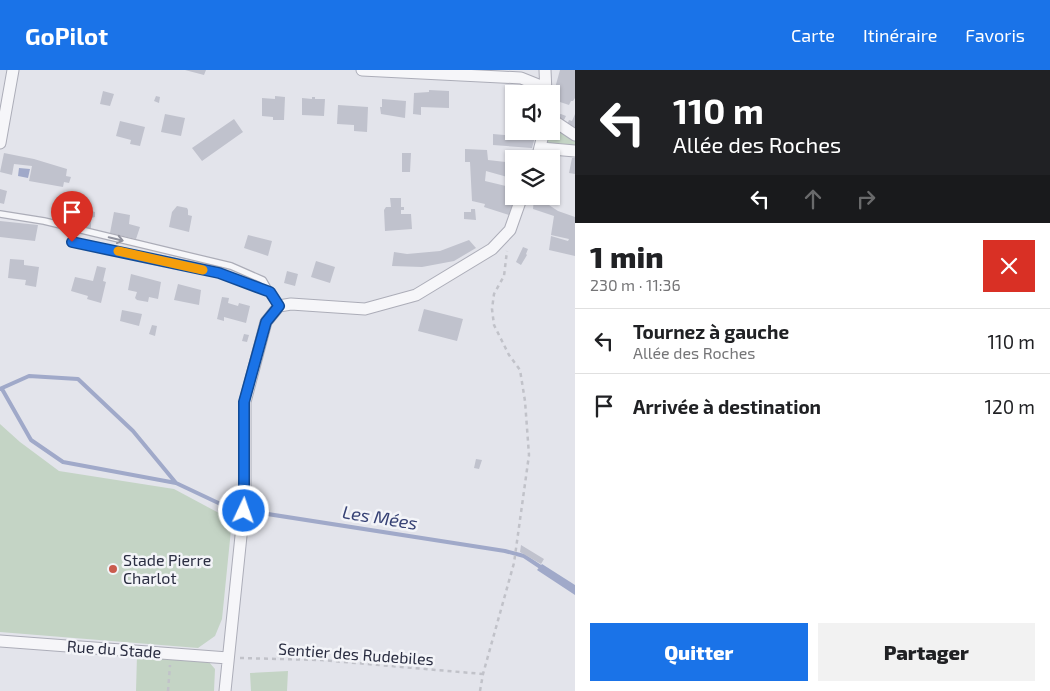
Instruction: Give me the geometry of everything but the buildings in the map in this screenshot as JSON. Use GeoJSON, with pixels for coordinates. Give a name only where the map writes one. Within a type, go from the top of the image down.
{"type":"FeatureCollection","features":[{"type":"Feature","properties":{"kind":"street"},"geometry":{"type":"LineString","coordinates":[[0,143],[13,70]]}},
{"type":"Feature","properties":{"kind":"street"},"geometry":{"type":"LineString","coordinates":[[362,70],[521,78],[534,85]]}},
{"type":"Feature","properties":{"kind":"street"},"geometry":{"type":"LineString","coordinates":[[544,70],[545,85]]}},
{"type":"Feature","properties":{"kind":"street"},"geometry":{"type":"LineString","coordinates":[[548,85],[552,70]]}},
{"type":"Feature","properties":{"kind":"street"},"geometry":{"type":"LineString","coordinates":[[560,125],[575,135]]}},
{"type":"Feature","properties":{"kind":"street"},"geometry":{"type":"LineString","coordinates":[[560,152],[575,150]]}},
{"type":"Feature","properties":{"kind":"street"},"geometry":{"type":"LineString","coordinates":[[225,691],[245,497],[244,402],[266,322],[279,306],[290,304],[365,309],[416,295],[492,249],[510,230],[519,205]]}},
{"type":"Feature","properties":{"kind":"street","name":"Rue du Stade"},"geometry":{"type":"LineString","coordinates":[[0,640],[228,658]]}},
{"type":"Feature","properties":{"kind":"lane"},"geometry":{"type":"LineString","coordinates":[[0,214],[44,222],[230,266],[263,280],[279,306]]}},
{"type":"Feature","properties":{"kind":"lane"},"geometry":{"type":"LineString","coordinates":[[72,242],[219,273],[270,292]]}},
{"type":"Feature","properties":{"kind":"path"},"geometry":{"type":"LineString","coordinates":[[480,691],[514,563],[529,455],[525,401],[520,370],[509,355],[494,325],[492,309],[494,294],[504,276],[510,230]]}},
{"type":"Feature","properties":{"kind":"path"},"geometry":{"type":"LineString","coordinates":[[168,691],[170,654]]}},
{"type":"Feature","properties":{"kind":"path","name":"Sentier des Rudebiles"},"geometry":{"type":"LineString","coordinates":[[228,658],[320,660],[483,674]]}},
{"type":"Feature","properties":{"kind":"green space"},"geometry":{"type":"Polygon","coordinates":[[[560,131],[575,141],[575,148],[551,146],[547,141],[560,140],[560,131]]]}},
{"type":"Feature","properties":{"kind":"green space","name":"Stade Pierre Charlot"},"geometry":{"type":"Polygon","coordinates":[[[0,424],[20,442],[59,471],[174,489],[232,520],[222,619],[215,636],[198,648],[0,632],[0,424]]]}},
{"type":"Feature","properties":{"kind":"green space"},"geometry":{"type":"Polygon","coordinates":[[[137,655],[208,661],[215,669],[214,691],[136,691],[137,655]]]}},
{"type":"Feature","properties":{"kind":"green space"},"geometry":{"type":"Polygon","coordinates":[[[288,671],[287,691],[251,691],[250,673],[288,671]]]}},
{"type":"Feature","properties":{"kind":"water"},"geometry":{"type":"Polygon","coordinates":[[[19,168],[30,169],[28,178],[18,176],[19,168]]]}},
{"type":"Feature","properties":{"kind":"water"},"geometry":{"type":"Polygon","coordinates":[[[542,564],[575,585],[575,595],[537,570],[542,564]]]}},
{"type":"Feature","properties":{"kind":"waterway","name":"Les Mées"},"geometry":{"type":"LineString","coordinates":[[0,389],[29,376],[78,379],[133,431],[176,483],[229,508],[505,551],[524,556],[542,568]]}},
{"type":"Feature","properties":{"kind":"waterway","name":"Les Mées"},"geometry":{"type":"LineString","coordinates":[[2,389],[31,440],[63,462],[176,483]]}},
{"type":"Feature","properties":{"kind":"slow traffic"},"geometry":{"type":"LineString","coordinates":[[118,251],[203,270]]}},
{"type":"Feature","properties":{"kind":"place","name":"Stade Pierre Charlot"},"geometry":{"type":"Point","coordinates":[113,569]}},
{"type":"Feature","properties":{"kind":"route"},"geometry":{"type":"LineString","coordinates":[[72,242],[219,273],[270,292],[279,306],[266,322],[244,402],[244,511]]}}]}
